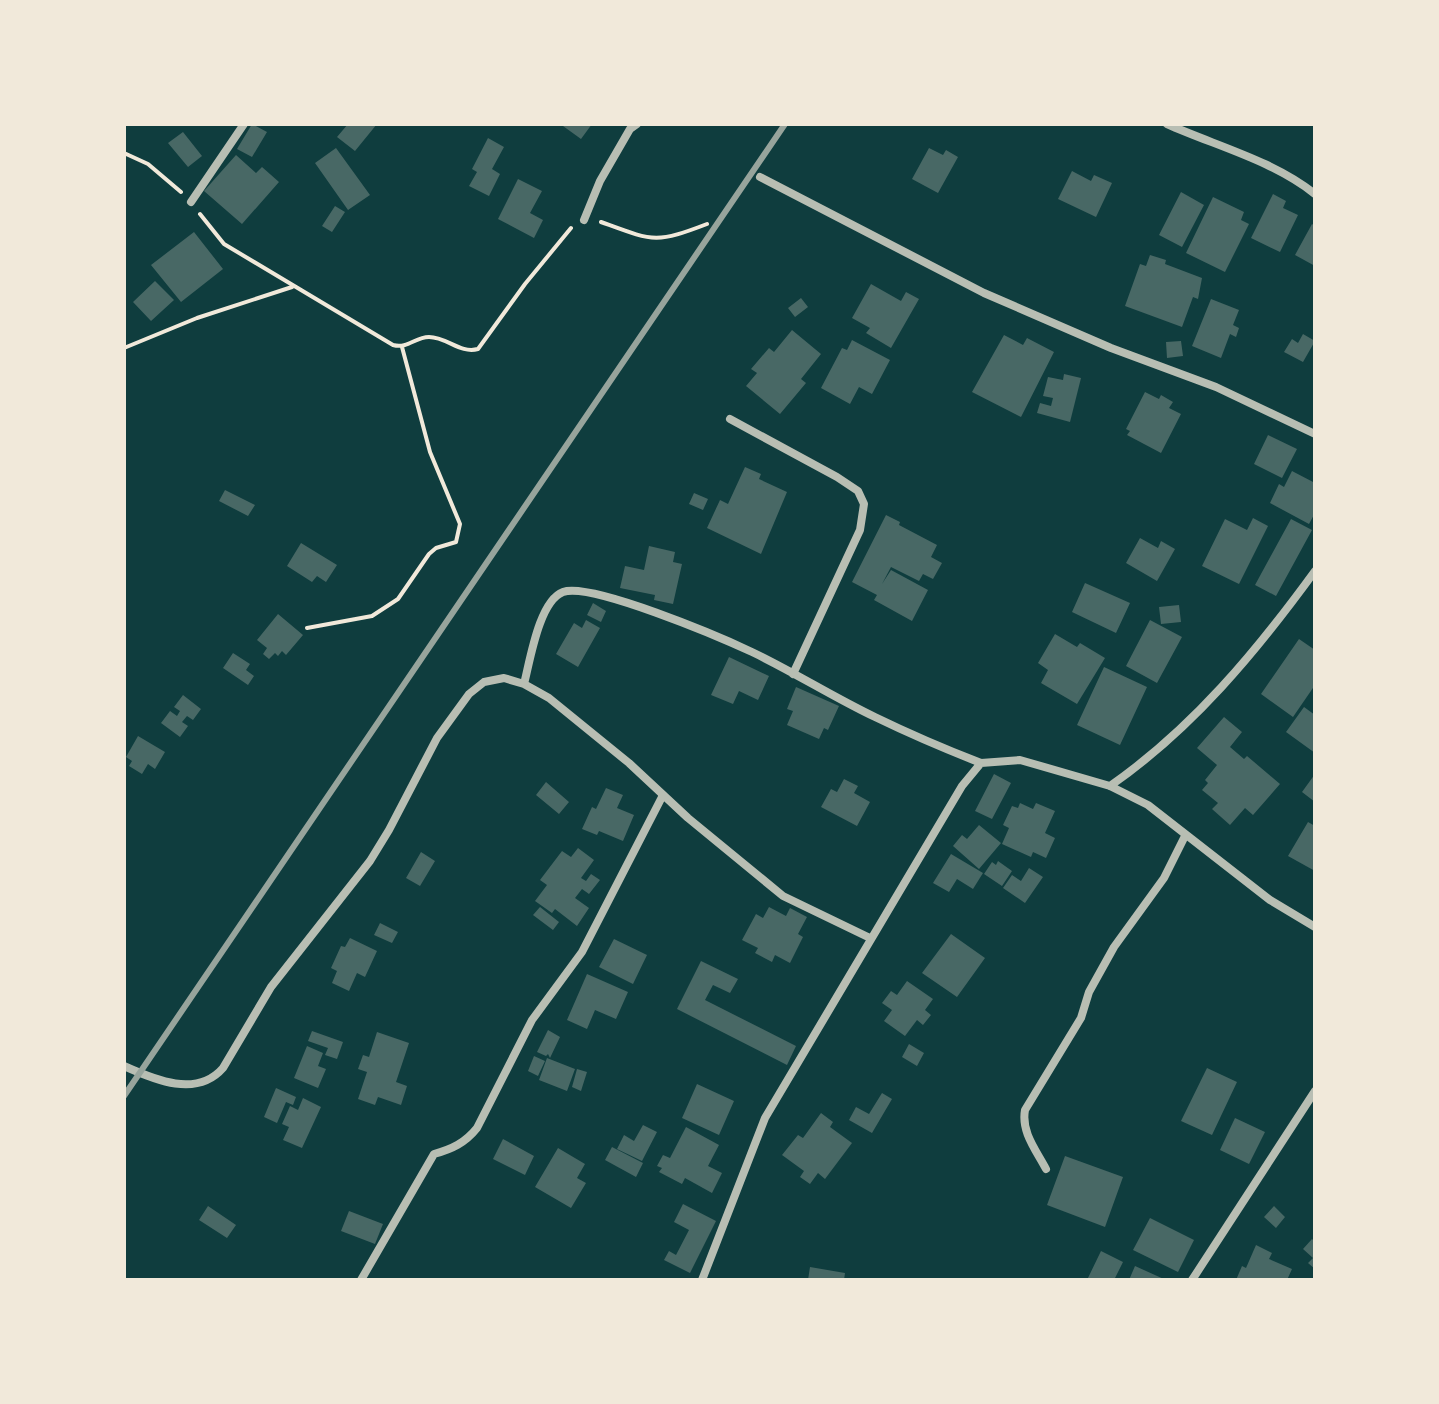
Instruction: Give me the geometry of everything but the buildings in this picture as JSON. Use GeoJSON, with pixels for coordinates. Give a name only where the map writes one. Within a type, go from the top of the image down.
{"type":"FeatureCollection","features":[{"type":"Feature","properties":{"kind":"street"},"geometry":{"type":"LineString","coordinates":[[191,202],[244,124]]}},
{"type":"Feature","properties":{"kind":"street"},"geometry":{"type":"LineString","coordinates":[[584,220],[600,181],[630,129],[637,124]]}},
{"type":"Feature","properties":{"kind":"street"},"geometry":{"type":"LineString","coordinates":[[1167,124],[1262,163],[1299,181],[1315,194]]}},
{"type":"Feature","properties":{"kind":"street"},"geometry":{"type":"LineString","coordinates":[[760,177],[984,293],[1111,348],[1216,387],[1315,434]]}},
{"type":"Feature","properties":{"kind":"street"},"geometry":{"type":"LineString","coordinates":[[730,419],[837,477],[858,491],[864,504],[860,530],[793,674]]}},
{"type":"Feature","properties":{"kind":"street"},"geometry":{"type":"LineString","coordinates":[[1110,786],[1148,760],[1182,729],[1264,640],[1315,571]]}},
{"type":"Feature","properties":{"kind":"street"},"geometry":{"type":"LineString","coordinates":[[524,684],[541,620],[550,600],[563,592],[583,590],[615,599],[736,646],[930,743],[981,763],[1020,760],[1110,786],[1148,805],[1270,900],[1315,927]]}},
{"type":"Feature","properties":{"kind":"street"},"geometry":{"type":"LineString","coordinates":[[124,1066],[174,1083],[198,1085],[213,1080],[271,987],[370,861],[437,738],[469,694],[484,682],[504,678],[524,684],[549,698],[783,896],[870,938]]}},
{"type":"Feature","properties":{"kind":"street"},"geometry":{"type":"LineString","coordinates":[[702,1280],[765,1118],[962,786],[981,763]]}},
{"type":"Feature","properties":{"kind":"street"},"geometry":{"type":"LineString","coordinates":[[361,1280],[434,1154],[468,1139],[477,1128],[532,1020],[582,952],[663,795]]}},
{"type":"Feature","properties":{"kind":"street"},"geometry":{"type":"LineString","coordinates":[[1046,1169],[1026,1132],[1023,1121],[1025,1110],[1081,1018],[1089,992],[1114,947],[1164,878],[1185,836]]}},
{"type":"Feature","properties":{"kind":"street"},"geometry":{"type":"LineString","coordinates":[[1192,1280],[1315,1091]]}},
{"type":"Feature","properties":{"kind":"path"},"geometry":{"type":"LineString","coordinates":[[124,153],[148,164],[191,202],[224,244],[292,287],[393,345],[402,347],[425,337],[433,337],[470,351],[478,349],[551,250],[572,226],[584,220],[646,238],[669,239],[707,224]]}},
{"type":"Feature","properties":{"kind":"path"},"geometry":{"type":"LineString","coordinates":[[124,348],[197,318],[292,287]]}},
{"type":"Feature","properties":{"kind":"path"},"geometry":{"type":"LineString","coordinates":[[307,628],[372,616],[398,599],[429,554],[436,548],[456,542],[458,537],[460,524],[430,452],[402,347]]}},
{"type":"Feature","properties":{"kind":"railway"},"geometry":{"type":"LineString","coordinates":[[124,1096],[785,124]]}}]}
